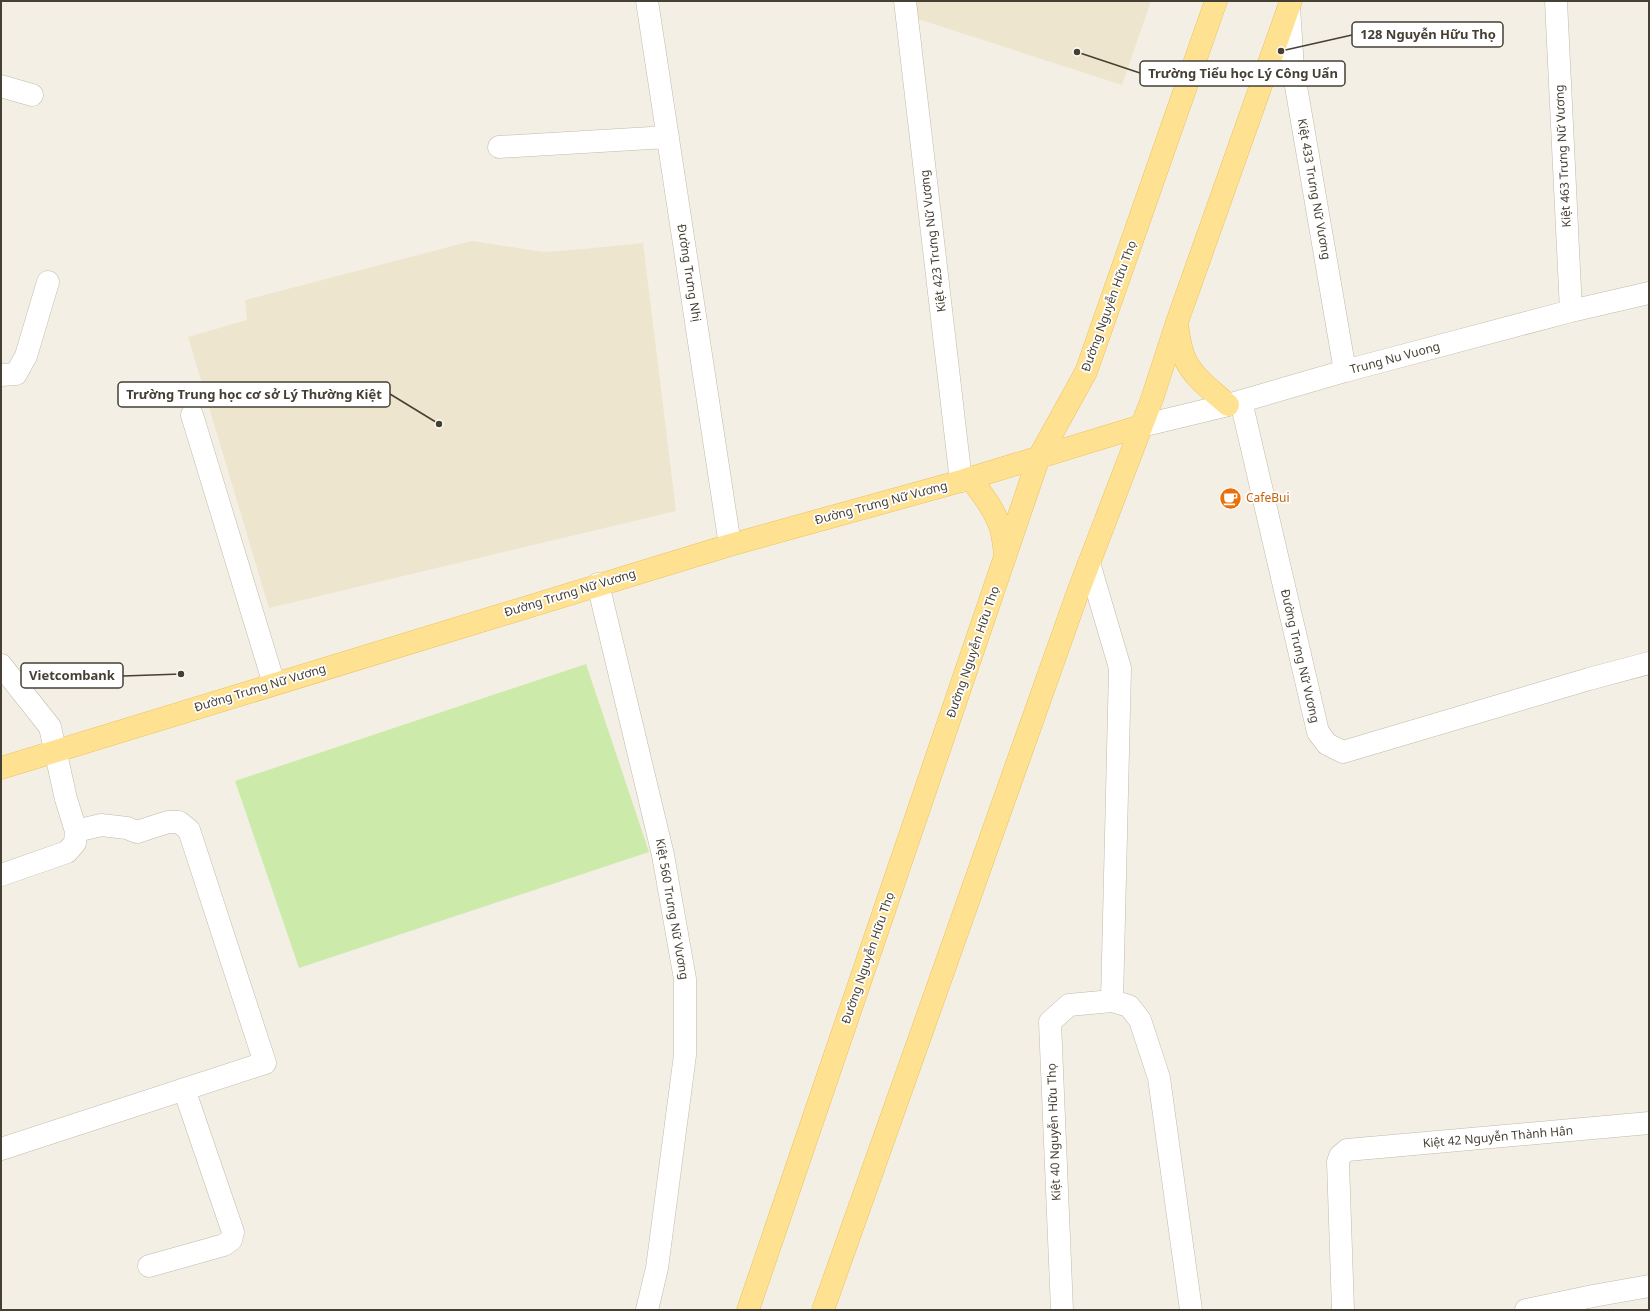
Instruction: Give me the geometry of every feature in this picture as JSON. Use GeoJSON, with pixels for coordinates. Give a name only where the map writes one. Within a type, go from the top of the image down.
{"type":"FeatureCollection","features":[{"type":"Feature","properties":{"kind":"main road","name":"Đường Nguyễn Hữu Thọ"},"geometry":{"type":"LineString","coordinates":[[748,1310],[1039,457],[1086,372],[1216,1]]}},
{"type":"Feature","properties":{"kind":"main road"},"geometry":{"type":"LineString","coordinates":[[824,1310],[1089,563],[1152,399],[1177,322],[1290,4]]}},
{"type":"Feature","properties":{"kind":"main road"},"geometry":{"type":"LineString","coordinates":[[1177,322],[1180,346],[1186,362],[1197,375],[1235,403]]}},
{"type":"Feature","properties":{"kind":"main road","name":"Đường Trưng Nữ Vương"},"geometry":{"type":"LineString","coordinates":[[1,768],[598,584],[730,545],[966,480],[1141,426]]}},
{"type":"Feature","properties":{"kind":"main road"},"geometry":{"type":"LineString","coordinates":[[966,480],[989,503],[1001,529],[1006,555]]}},
{"type":"Feature","properties":{"kind":"street","name":"Đường Trưng Nhị"},"geometry":{"type":"LineString","coordinates":[[647,1],[730,545]]}},
{"type":"Feature","properties":{"kind":"street","name":"Kiệt 423 Trưng Nữ Vương"},"geometry":{"type":"LineString","coordinates":[[905,1],[966,480]]}},
{"type":"Feature","properties":{"kind":"street","name":"Kiệt 463 Trưng Nữ Vương"},"geometry":{"type":"LineString","coordinates":[[1556,1],[1571,311]]}},
{"type":"Feature","properties":{"kind":"street","name":"Kiệt 433 Trưng Nữ Vương"},"geometry":{"type":"LineString","coordinates":[[1290,4],[1293,69],[1345,371]]}},
{"type":"Feature","properties":{"kind":"street"},"geometry":{"type":"LineString","coordinates":[[1,86],[32,95]]}},
{"type":"Feature","properties":{"kind":"street"},"geometry":{"type":"LineString","coordinates":[[499,147],[668,137]]}},
{"type":"Feature","properties":{"kind":"street"},"geometry":{"type":"LineString","coordinates":[[1,375],[16,374],[26,356],[48,282]]}},
{"type":"Feature","properties":{"kind":"street","name":"Trung Nu Vuong"},"geometry":{"type":"LineString","coordinates":[[1141,426],[1235,403],[1345,371],[1571,311],[1649,293]]}},
{"type":"Feature","properties":{"kind":"street","name":"Đường Trưng Nữ Vương"},"geometry":{"type":"LineString","coordinates":[[1235,403],[1318,732],[1327,744],[1342,752],[1589,679],[1649,663]]}},
{"type":"Feature","properties":{"kind":"street"},"geometry":{"type":"LineString","coordinates":[[192,415],[274,684]]}},
{"type":"Feature","properties":{"kind":"street"},"geometry":{"type":"LineString","coordinates":[[1089,563],[1120,668],[1112,1001],[1129,1006],[1140,1020],[1159,1078],[1191,1310]]}},
{"type":"Feature","properties":{"kind":"street","name":"Kiệt 560 Trưng Nữ Vương"},"geometry":{"type":"LineString","coordinates":[[598,584],[663,856],[685,979],[685,1055],[657,1268],[647,1310]]}},
{"type":"Feature","properties":{"kind":"street"},"geometry":{"type":"LineString","coordinates":[[1,665],[50,727],[66,799],[76,831],[75,843],[67,852],[1,875]]}},
{"type":"Feature","properties":{"kind":"street"},"geometry":{"type":"LineString","coordinates":[[1,1149],[265,1063],[189,830],[179,822],[168,822],[137,832],[127,828],[101,825],[76,831]]}},
{"type":"Feature","properties":{"kind":"street","name":"Kiệt 40 Nguyễn Hữu Thọ"},"geometry":{"type":"LineString","coordinates":[[1062,1310],[1050,1022],[1069,1006],[1112,1001]]}},
{"type":"Feature","properties":{"kind":"street"},"geometry":{"type":"LineString","coordinates":[[149,1266],[224,1245],[231,1240],[233,1232],[184,1089]]}},
{"type":"Feature","properties":{"kind":"street","name":"Kiệt 42 Nguyễn Thành Hân"},"geometry":{"type":"LineString","coordinates":[[1343,1310],[1338,1162],[1340,1156],[1347,1150],[1649,1123]]}},
{"type":"Feature","properties":{"kind":"street"},"geometry":{"type":"LineString","coordinates":[[1526,1310],[1649,1286]]}},
{"type":"Feature","properties":{"kind":"shaded area"},"geometry":{"type":"Polygon","coordinates":[[[916,1],[1151,1],[1122,85],[918,19],[916,1]]]}},
{"type":"Feature","properties":{"kind":"shaded area"},"geometry":{"type":"Polygon","coordinates":[[[472,241],[543,252],[643,243],[676,511],[269,608],[188,337],[247,320],[245,300],[472,241]]]}},
{"type":"Feature","properties":{"kind":"green space"},"geometry":{"type":"Polygon","coordinates":[[[586,664],[649,852],[299,968],[235,781],[586,664]]]}},
{"type":"Feature","properties":{"kind":"place","name":"128 Nguyễn Hữu Thọ"},"geometry":{"type":"Point","coordinates":[1281,51]}},
{"type":"Feature","properties":{"kind":"place","name":"Trường Tiểu học Lý Công Uẩn"},"geometry":{"type":"Point","coordinates":[1077,52]}},
{"type":"Feature","properties":{"kind":"place","name":"Trường Trung học cơ sở Lý Thường Kiệt"},"geometry":{"type":"Point","coordinates":[439,424]}},
{"type":"Feature","properties":{"kind":"place","name":"CafeBui"},"geometry":{"type":"Point","coordinates":[1231,498]}},
{"type":"Feature","properties":{"kind":"place","name":"Vietcombank"},"geometry":{"type":"Point","coordinates":[181,674]}}]}
